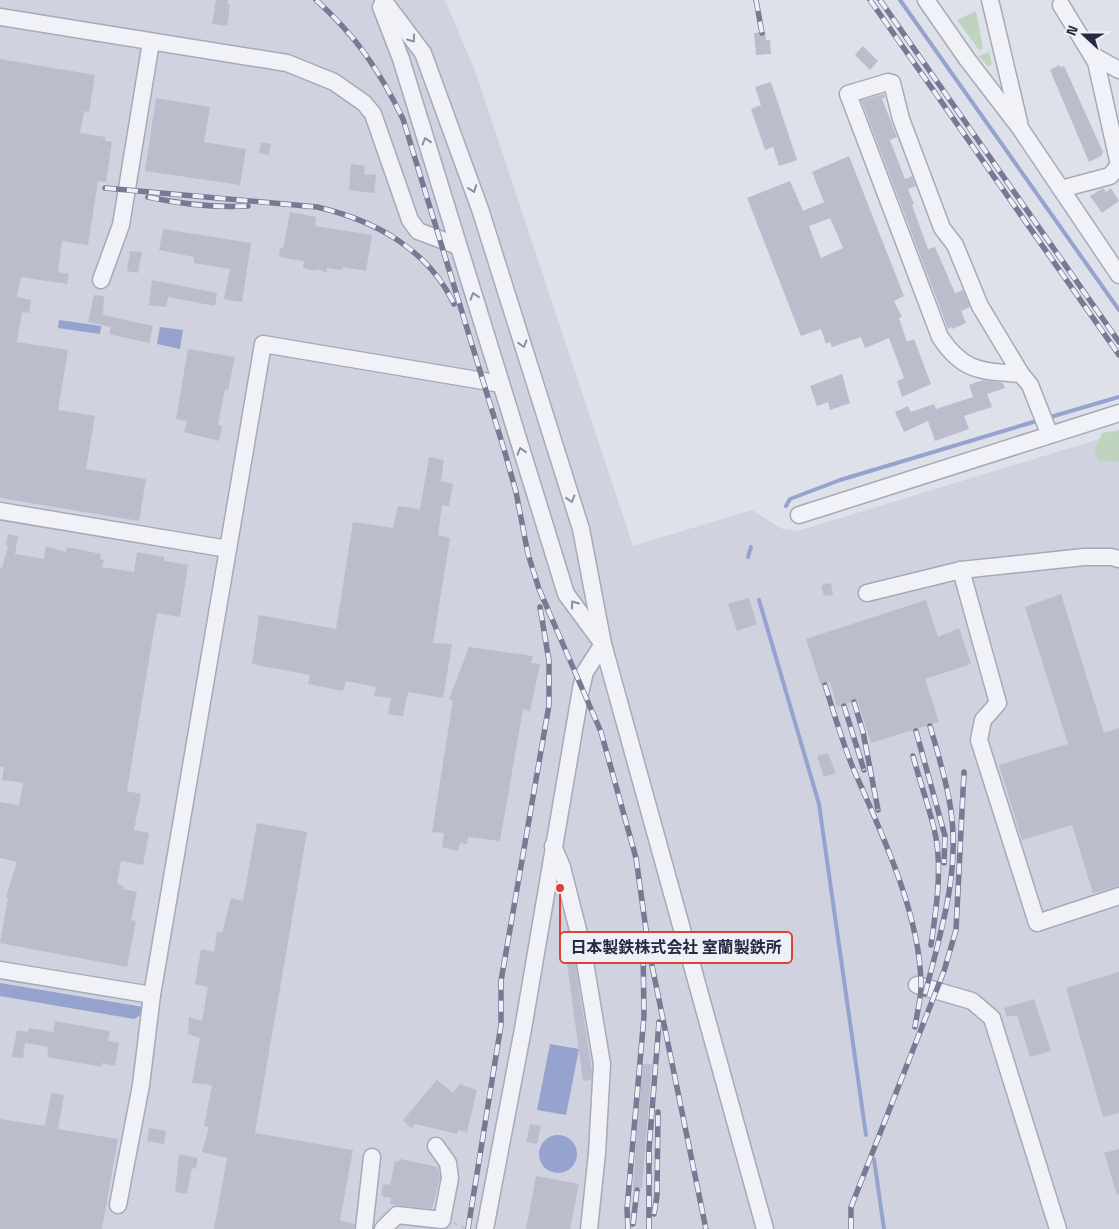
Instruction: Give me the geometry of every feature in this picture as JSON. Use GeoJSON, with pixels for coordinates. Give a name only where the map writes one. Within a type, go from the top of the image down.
{"type":"FeatureCollection","features":[{"type":"Feature","properties":{"kind":"street"},"geometry":{"type":"LineString","coordinates":[[378,0],[401,59],[566,594],[603,644]]}},
{"type":"Feature","properties":{"kind":"street"},"geometry":{"type":"LineString","coordinates":[[383,0],[423,54],[480,209],[581,529],[603,644],[765,1229]]}},
{"type":"Feature","properties":{"kind":"street"},"geometry":{"type":"LineString","coordinates":[[926,0],[967,60],[1020,128],[1118,272]]}},
{"type":"Feature","properties":{"kind":"street"},"geometry":{"type":"LineString","coordinates":[[990,0],[1020,128]]}},
{"type":"Feature","properties":{"kind":"street"},"geometry":{"type":"LineString","coordinates":[[1061,5],[1096,62],[1119,165],[1110,176],[1061,190]]}},
{"type":"Feature","properties":{"kind":"street"},"geometry":{"type":"LineString","coordinates":[[0,17],[287,63],[334,82],[364,103],[373,114],[410,220],[418,231],[458,246]]}},
{"type":"Feature","properties":{"kind":"street"},"geometry":{"type":"LineString","coordinates":[[101,280],[121,225],[150,42]]}},
{"type":"Feature","properties":{"kind":"street"},"geometry":{"type":"LineString","coordinates":[[1092,55],[1119,70]]}},
{"type":"Feature","properties":{"kind":"street"},"geometry":{"type":"LineString","coordinates":[[1020,374],[979,370],[963,363],[952,355],[940,337],[848,94],[888,82],[892,83],[901,120],[942,228],[955,245],[980,306],[1020,374],[1030,385],[1046,424]]}},
{"type":"Feature","properties":{"kind":"street"},"geometry":{"type":"LineString","coordinates":[[118,1205],[141,1085],[152,995],[263,344],[500,384]]}},
{"type":"Feature","properties":{"kind":"street"},"geometry":{"type":"LineString","coordinates":[[799,515],[1046,424],[1119,413]]}},
{"type":"Feature","properties":{"kind":"street"},"geometry":{"type":"LineString","coordinates":[[0,511],[228,549]]}},
{"type":"Feature","properties":{"kind":"street"},"geometry":{"type":"LineString","coordinates":[[867,592],[961,570],[1084,557],[1119,559]]}},
{"type":"Feature","properties":{"kind":"street"},"geometry":{"type":"LineString","coordinates":[[961,570],[998,703],[983,720],[979,740],[1037,923],[1119,896]]}},
{"type":"Feature","properties":{"kind":"street"},"geometry":{"type":"LineString","coordinates":[[486,1229],[523,1029],[581,689],[585,672],[603,644]]}},
{"type":"Feature","properties":{"kind":"street"},"geometry":{"type":"LineString","coordinates":[[553,846],[562,867],[583,950],[602,1064],[590,1229]]}},
{"type":"Feature","properties":{"kind":"street"},"geometry":{"type":"LineString","coordinates":[[0,970],[152,995]]}},
{"type":"Feature","properties":{"kind":"street"},"geometry":{"type":"LineString","coordinates":[[917,985],[972,1001],[992,1018],[1058,1229]]}},
{"type":"Feature","properties":{"kind":"street"},"geometry":{"type":"LineString","coordinates":[[382,1229],[396,1215],[442,1220],[450,1178],[448,1163],[436,1146]]}},
{"type":"Feature","properties":{"kind":"street"},"geometry":{"type":"LineString","coordinates":[[364,1229],[372,1157]]}},
{"type":"Feature","properties":{"kind":"shaded area"},"geometry":{"type":"Polygon","coordinates":[[[0,0],[445,0],[476,73],[633,546],[752,510],[782,529],[798,531],[1119,433],[1119,1229],[0,1229],[0,0]]]}},
{"type":"Feature","properties":{"kind":"green space"},"geometry":{"type":"Polygon","coordinates":[[[976,11],[983,49],[979,50],[957,20],[976,11]]]}},
{"type":"Feature","properties":{"kind":"green space"},"geometry":{"type":"Polygon","coordinates":[[[989,52],[992,64],[988,67],[979,56],[989,52]]]}},
{"type":"Feature","properties":{"kind":"green space"},"geometry":{"type":"Polygon","coordinates":[[[1119,430],[1119,462],[1099,461],[1094,451],[1102,433],[1119,430]]]}},
{"type":"Feature","properties":{"kind":"water"},"geometry":{"type":"Polygon","coordinates":[[[59,320],[101,326],[100,334],[58,328],[59,320]]]}},
{"type":"Feature","properties":{"kind":"water"},"geometry":{"type":"Polygon","coordinates":[[[160,327],[183,330],[180,349],[157,344],[160,327]]]}},
{"type":"Feature","properties":{"kind":"water"},"geometry":{"type":"Polygon","coordinates":[[[0,983],[143,1007],[141,1015],[134,1019],[0,996],[0,983]]]}},
{"type":"Feature","properties":{"kind":"water"},"geometry":{"type":"Polygon","coordinates":[[[550,1044],[579,1049],[566,1115],[537,1110],[550,1044]]]}},
{"type":"Feature","properties":{"kind":"water"},"geometry":{"type":"Polygon","coordinates":[[[558,1135],[571,1141],[577,1154],[571,1167],[558,1173],[545,1167],[539,1154],[545,1141],[558,1135]]]}},
{"type":"Feature","properties":{"kind":"building"},"geometry":{"type":"Polygon","coordinates":[[[216,0],[228,0],[227,4],[230,5],[227,26],[212,24],[216,0]]]}},
{"type":"Feature","properties":{"kind":"building"},"geometry":{"type":"Polygon","coordinates":[[[765,32],[766,40],[770,40],[771,54],[756,55],[754,33],[765,32]]]}},
{"type":"Feature","properties":{"kind":"building"},"geometry":{"type":"Polygon","coordinates":[[[863,46],[878,61],[870,70],[855,55],[863,46]]]}},
{"type":"Feature","properties":{"kind":"building"},"geometry":{"type":"Polygon","coordinates":[[[0,59],[95,75],[89,112],[84,111],[80,133],[105,137],[105,141],[112,142],[106,182],[98,181],[88,245],[62,241],[58,272],[69,274],[67,284],[21,277],[17,297],[31,300],[29,313],[22,312],[17,342],[68,350],[58,410],[95,416],[86,469],[146,479],[139,521],[0,498],[0,59]]]}},
{"type":"Feature","properties":{"kind":"building"},"geometry":{"type":"Polygon","coordinates":[[[1059,65],[1060,67],[1064,66],[1103,152],[1101,156],[1089,162],[1050,70],[1059,65]]]}},
{"type":"Feature","properties":{"kind":"building"},"geometry":{"type":"Polygon","coordinates":[[[771,82],[797,160],[779,166],[773,147],[765,150],[751,109],[761,105],[755,87],[771,82]]]}},
{"type":"Feature","properties":{"kind":"building"},"geometry":{"type":"Polygon","coordinates":[[[884,94],[885,97],[882,99],[897,137],[890,140],[905,179],[912,176],[916,186],[908,189],[928,249],[935,247],[955,293],[963,290],[970,307],[961,311],[966,323],[952,329],[952,327],[948,329],[861,100],[884,94]]]}},
{"type":"Feature","properties":{"kind":"building"},"geometry":{"type":"Polygon","coordinates":[[[156,98],[210,107],[204,142],[246,149],[240,185],[145,171],[156,98]]]}},
{"type":"Feature","properties":{"kind":"building"},"geometry":{"type":"Polygon","coordinates":[[[261,142],[271,144],[269,155],[259,153],[261,142]]]}},
{"type":"Feature","properties":{"kind":"building"},"geometry":{"type":"Polygon","coordinates":[[[849,156],[904,296],[894,301],[902,317],[899,318],[907,342],[914,339],[931,384],[902,397],[897,381],[904,378],[889,338],[865,348],[861,337],[832,347],[830,342],[826,344],[821,329],[801,336],[747,198],[790,181],[803,211],[824,202],[812,172],[849,156]],[[830,218],[809,226],[821,258],[843,248],[830,218]]]}},
{"type":"Feature","properties":{"kind":"building"},"geometry":{"type":"Polygon","coordinates":[[[351,164],[365,166],[364,174],[376,175],[374,193],[349,190],[351,164]]]}},
{"type":"Feature","properties":{"kind":"building"},"geometry":{"type":"Polygon","coordinates":[[[1103,188],[1106,192],[1111,188],[1119,201],[1102,213],[1090,196],[1103,188]]]}},
{"type":"Feature","properties":{"kind":"building"},"geometry":{"type":"Polygon","coordinates":[[[290,212],[316,217],[315,226],[372,235],[366,271],[343,267],[342,270],[327,268],[327,273],[316,269],[315,271],[303,268],[304,261],[279,257],[280,248],[283,249],[290,212]]]}},
{"type":"Feature","properties":{"kind":"building"},"geometry":{"type":"Polygon","coordinates":[[[163,229],[251,243],[242,302],[224,299],[230,269],[194,263],[194,257],[159,250],[163,229]]]}},
{"type":"Feature","properties":{"kind":"building"},"geometry":{"type":"Polygon","coordinates":[[[130,251],[142,252],[138,273],[127,271],[130,251]]]}},
{"type":"Feature","properties":{"kind":"building"},"geometry":{"type":"Polygon","coordinates":[[[152,280],[217,293],[215,306],[168,297],[166,307],[149,305],[152,280]]]}},
{"type":"Feature","properties":{"kind":"building"},"geometry":{"type":"Polygon","coordinates":[[[94,295],[104,296],[103,315],[153,326],[149,343],[109,334],[111,327],[88,322],[94,295]]]}},
{"type":"Feature","properties":{"kind":"building"},"geometry":{"type":"Polygon","coordinates":[[[188,349],[235,357],[228,390],[225,389],[218,425],[222,426],[219,441],[184,432],[187,421],[176,419],[188,349]]]}},
{"type":"Feature","properties":{"kind":"building"},"geometry":{"type":"Polygon","coordinates":[[[842,374],[850,403],[830,410],[828,402],[817,406],[810,386],[842,374]]]}},
{"type":"Feature","properties":{"kind":"building"},"geometry":{"type":"Polygon","coordinates":[[[983,380],[1003,383],[1005,388],[987,394],[992,407],[964,416],[969,429],[935,441],[928,421],[904,432],[895,412],[908,406],[911,412],[934,404],[936,409],[973,397],[969,385],[983,380]]]}},
{"type":"Feature","properties":{"kind":"building"},"geometry":{"type":"Polygon","coordinates":[[[429,457],[444,460],[441,481],[453,484],[449,506],[442,505],[438,535],[450,538],[433,643],[452,644],[443,698],[408,692],[403,716],[388,714],[391,698],[374,696],[376,687],[346,681],[343,691],[308,684],[310,675],[252,664],[259,615],[336,629],[353,522],[393,528],[398,506],[420,509],[429,457]]]}},
{"type":"Feature","properties":{"kind":"building"},"geometry":{"type":"Polygon","coordinates":[[[8,534],[18,536],[15,554],[44,559],[46,546],[66,552],[67,547],[101,554],[100,559],[104,560],[102,567],[134,572],[137,552],[164,557],[164,561],[188,565],[180,617],[157,613],[127,791],[141,794],[134,830],[149,833],[143,865],[121,861],[117,884],[124,886],[123,889],[137,892],[131,920],[136,921],[127,967],[0,943],[8,898],[6,897],[17,862],[0,858],[0,802],[19,805],[23,783],[2,780],[4,767],[0,766],[0,567],[2,568],[8,546],[6,545],[8,534]]]}},
{"type":"Feature","properties":{"kind":"building"},"geometry":{"type":"Polygon","coordinates":[[[831,583],[833,595],[824,596],[821,585],[831,583]]]}},
{"type":"Feature","properties":{"kind":"building"},"geometry":{"type":"Polygon","coordinates":[[[1061,594],[1104,733],[1119,728],[1119,886],[1093,893],[1072,825],[1022,840],[999,765],[1068,744],[1025,607],[1061,594]]]}},
{"type":"Feature","properties":{"kind":"building"},"geometry":{"type":"Polygon","coordinates":[[[749,598],[757,624],[737,631],[728,604],[749,598]]]}},
{"type":"Feature","properties":{"kind":"building"},"geometry":{"type":"Polygon","coordinates":[[[926,600],[938,637],[959,628],[971,664],[925,679],[939,722],[871,743],[857,700],[837,707],[830,682],[821,685],[806,639],[926,600]]]}},
{"type":"Feature","properties":{"kind":"building"},"geometry":{"type":"Polygon","coordinates":[[[469,647],[533,656],[531,663],[540,664],[530,711],[523,709],[500,841],[468,837],[467,844],[460,843],[458,851],[442,847],[444,833],[432,832],[453,700],[449,699],[469,647]]]}},
{"type":"Feature","properties":{"kind":"building"},"geometry":{"type":"Polygon","coordinates":[[[828,753],[836,773],[824,777],[817,756],[828,753]]]}},
{"type":"Feature","properties":{"kind":"building"},"geometry":{"type":"Polygon","coordinates":[[[257,823],[307,832],[255,1133],[353,1150],[340,1220],[355,1224],[354,1229],[214,1229],[227,1158],[202,1152],[209,1127],[204,1126],[212,1085],[192,1083],[200,1038],[188,1034],[189,1017],[202,1021],[208,987],[195,984],[201,949],[214,952],[217,932],[222,933],[231,898],[243,901],[257,823]]]}},
{"type":"Feature","properties":{"kind":"building"},"geometry":{"type":"Polygon","coordinates":[[[574,955],[592,1072],[591,1080],[583,1081],[566,956],[574,955]]]}},
{"type":"Feature","properties":{"kind":"building"},"geometry":{"type":"Polygon","coordinates":[[[1119,972],[1119,1113],[1103,1117],[1066,988],[1119,972]]]}},
{"type":"Feature","properties":{"kind":"building"},"geometry":{"type":"Polygon","coordinates":[[[1034,999],[1051,1051],[1030,1057],[1017,1015],[1007,1017],[1004,1008],[1034,999]]]}},
{"type":"Feature","properties":{"kind":"building"},"geometry":{"type":"Polygon","coordinates":[[[55,1021],[110,1031],[108,1041],[119,1043],[115,1066],[102,1063],[102,1067],[47,1057],[49,1047],[25,1043],[23,1058],[12,1057],[17,1030],[28,1032],[29,1028],[53,1032],[55,1021]]]}},
{"type":"Feature","properties":{"kind":"building"},"geometry":{"type":"Polygon","coordinates":[[[642,1064],[652,1064],[642,1188],[633,1188],[642,1064]]]}},
{"type":"Feature","properties":{"kind":"building"},"geometry":{"type":"Polygon","coordinates":[[[437,1080],[453,1093],[460,1084],[477,1090],[467,1132],[458,1130],[457,1134],[415,1124],[411,1128],[403,1120],[437,1080]]]}},
{"type":"Feature","properties":{"kind":"building"},"geometry":{"type":"Polygon","coordinates":[[[51,1093],[64,1095],[58,1129],[118,1139],[102,1229],[0,1229],[0,1119],[45,1126],[51,1093]]]}},
{"type":"Feature","properties":{"kind":"building"},"geometry":{"type":"Polygon","coordinates":[[[530,1124],[541,1126],[537,1144],[526,1142],[530,1124]]]}},
{"type":"Feature","properties":{"kind":"building"},"geometry":{"type":"Polygon","coordinates":[[[149,1128],[166,1131],[164,1144],[147,1141],[149,1128]]]}},
{"type":"Feature","properties":{"kind":"building"},"geometry":{"type":"Polygon","coordinates":[[[1119,1149],[1119,1194],[1117,1195],[1104,1153],[1119,1149]]]}},
{"type":"Feature","properties":{"kind":"building"},"geometry":{"type":"Polygon","coordinates":[[[179,1154],[198,1158],[196,1169],[192,1168],[187,1194],[175,1192],[179,1154]]]}},
{"type":"Feature","properties":{"kind":"building"},"geometry":{"type":"Polygon","coordinates":[[[400,1159],[438,1167],[440,1178],[432,1209],[390,1204],[391,1198],[381,1196],[383,1184],[390,1185],[395,1161],[399,1162],[400,1159]]]}},
{"type":"Feature","properties":{"kind":"building"},"geometry":{"type":"Polygon","coordinates":[[[536,1176],[579,1184],[570,1229],[526,1229],[536,1176]]]}},
{"type":"Feature","properties":{"kind":"waterway"},"geometry":{"type":"LineString","coordinates":[[900,0],[1119,310]]}},
{"type":"Feature","properties":{"kind":"waterway"},"geometry":{"type":"LineString","coordinates":[[1047,418],[1119,397]]}},
{"type":"Feature","properties":{"kind":"waterway"},"geometry":{"type":"LineString","coordinates":[[786,506],[790,499],[840,480],[1040,420]]}},
{"type":"Feature","properties":{"kind":"waterway"},"geometry":{"type":"LineString","coordinates":[[748,557],[751,547]]}},
{"type":"Feature","properties":{"kind":"waterway"},"geometry":{"type":"LineString","coordinates":[[759,600],[819,804],[866,1135]]}},
{"type":"Feature","properties":{"kind":"waterway"},"geometry":{"type":"LineString","coordinates":[[874,1159],[884,1229]]}},
{"type":"Feature","properties":{"kind":"railway"},"geometry":{"type":"LineString","coordinates":[[316,0],[344,27],[366,55],[403,119],[506,456],[516,492],[528,554],[539,589],[601,732],[636,858],[649,951],[706,1229]]}},
{"type":"Feature","properties":{"kind":"railway"},"geometry":{"type":"LineString","coordinates":[[756,0],[762,33]]}},
{"type":"Feature","properties":{"kind":"railway"},"geometry":{"type":"LineString","coordinates":[[870,0],[1119,355]]}},
{"type":"Feature","properties":{"kind":"railway"},"geometry":{"type":"LineString","coordinates":[[880,0],[1119,342]]}},
{"type":"Feature","properties":{"kind":"railway"},"geometry":{"type":"LineString","coordinates":[[105,188],[317,207],[338,213],[379,229],[414,253],[430,267],[454,304]]}},
{"type":"Feature","properties":{"kind":"railway"},"geometry":{"type":"LineString","coordinates":[[148,197],[198,205],[248,206]]}},
{"type":"Feature","properties":{"kind":"railway"},"geometry":{"type":"LineString","coordinates":[[468,1229],[501,1025],[501,981],[549,705],[549,661],[540,607]]}},
{"type":"Feature","properties":{"kind":"railway"},"geometry":{"type":"LineString","coordinates":[[825,685],[849,758],[897,872],[906,900],[919,955],[921,987],[915,1027]]}},
{"type":"Feature","properties":{"kind":"railway"},"geometry":{"type":"LineString","coordinates":[[854,702],[863,732],[878,810]]}},
{"type":"Feature","properties":{"kind":"railway"},"geometry":{"type":"LineString","coordinates":[[844,706],[864,770]]}},
{"type":"Feature","properties":{"kind":"railway"},"geometry":{"type":"LineString","coordinates":[[925,994],[947,904],[953,857],[951,811],[942,768],[930,726]]}},
{"type":"Feature","properties":{"kind":"railway"},"geometry":{"type":"LineString","coordinates":[[916,731],[945,836],[944,863]]}},
{"type":"Feature","properties":{"kind":"railway"},"geometry":{"type":"LineString","coordinates":[[913,756],[931,818],[938,851],[938,892],[931,945]]}},
{"type":"Feature","properties":{"kind":"railway"},"geometry":{"type":"LineString","coordinates":[[851,1229],[851,1207],[944,971],[956,930],[964,772]]}},
{"type":"Feature","properties":{"kind":"railway"},"geometry":{"type":"LineString","coordinates":[[628,1229],[627,1209],[644,1016],[643,950]]}},
{"type":"Feature","properties":{"kind":"railway"},"geometry":{"type":"LineString","coordinates":[[649,1229],[649,1149],[659,1022]]}},
{"type":"Feature","properties":{"kind":"railway"},"geometry":{"type":"LineString","coordinates":[[654,1214],[657,1196],[658,1112]]}},
{"type":"Feature","properties":{"kind":"railway"},"geometry":{"type":"LineString","coordinates":[[633,1224],[637,1190]]}},
{"type":"Feature","properties":{"kind":"place","name":"日本製鉄株式会社 室蘭製鉄所"},"geometry":{"type":"Point","coordinates":[560,888]}}]}
